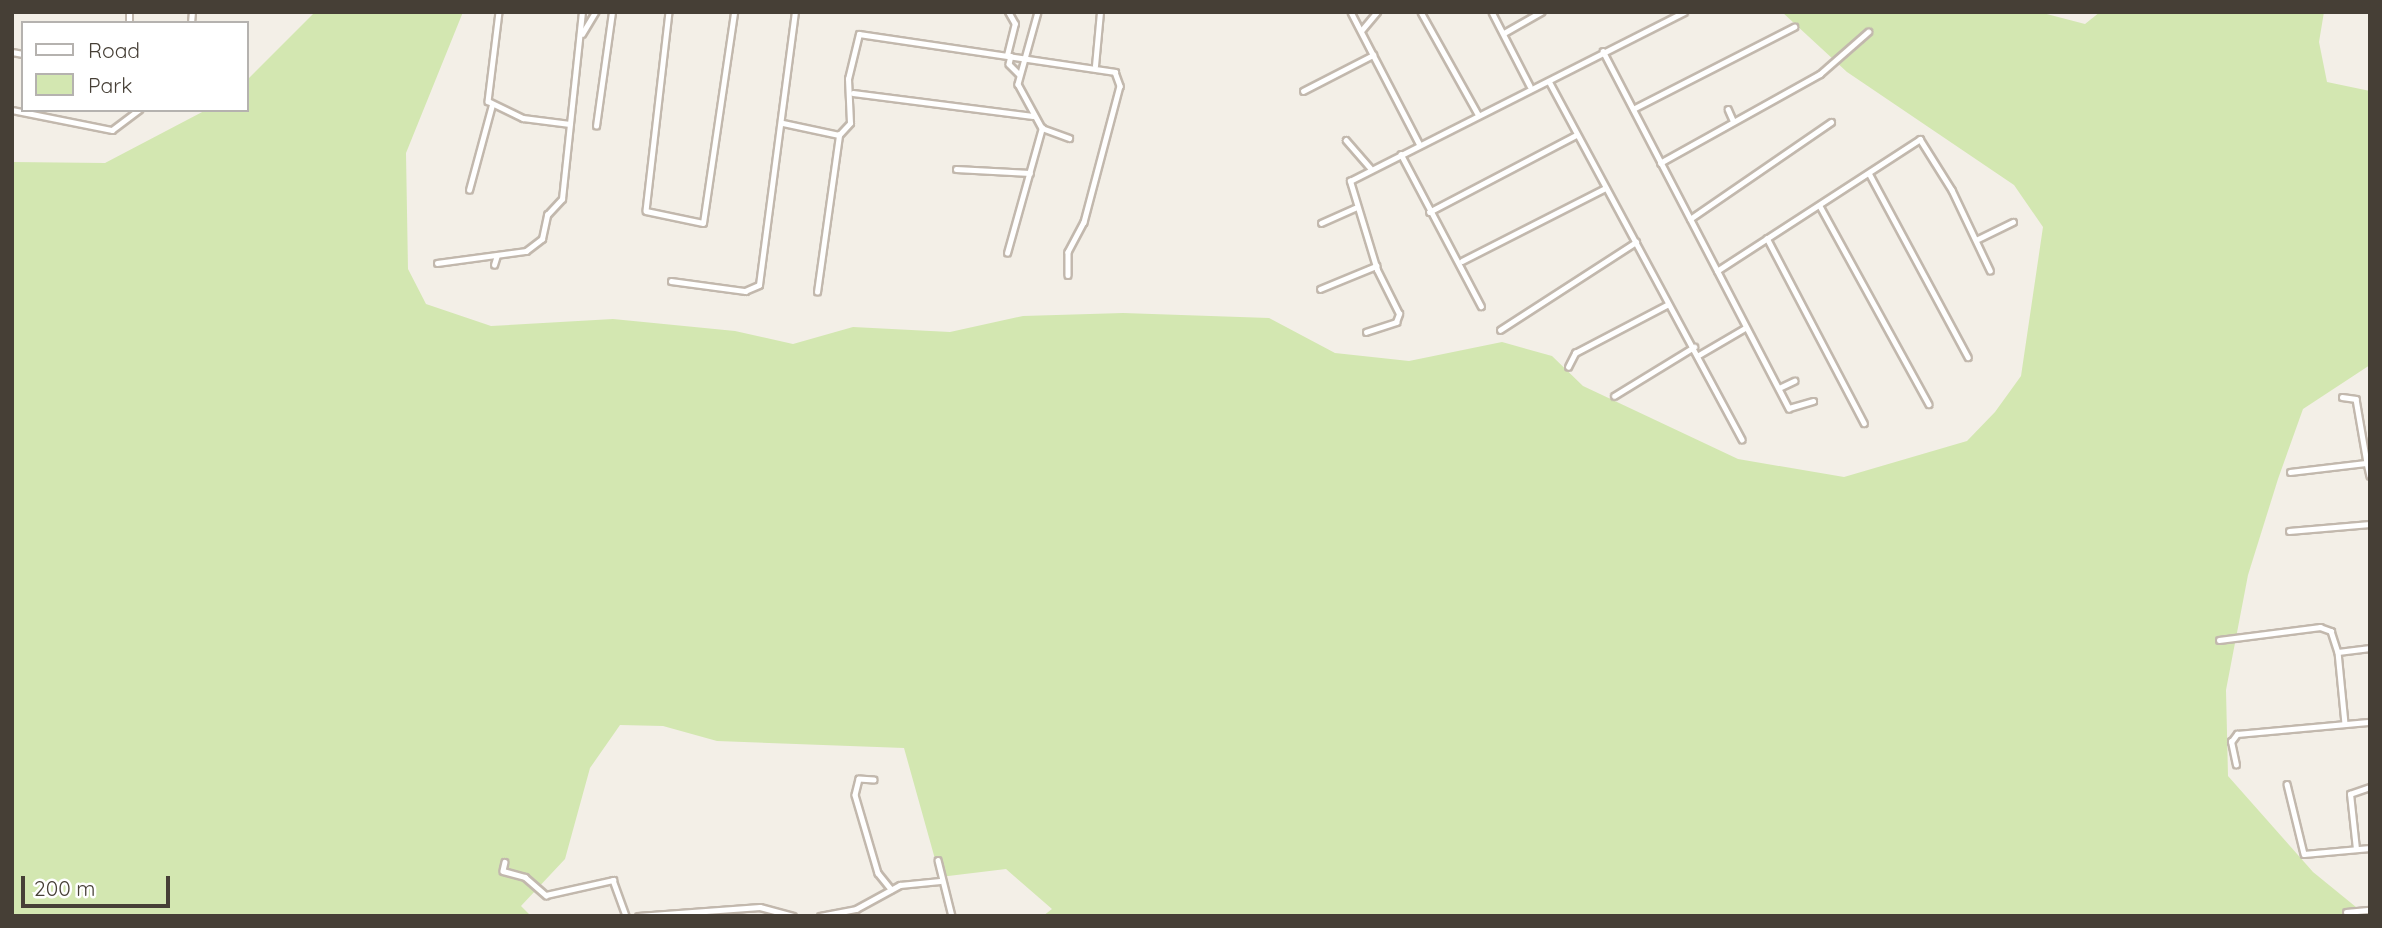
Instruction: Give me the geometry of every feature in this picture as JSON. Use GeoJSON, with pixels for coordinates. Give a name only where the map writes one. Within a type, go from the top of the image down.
{"type":"FeatureCollection","features":[{"type":"Feature","properties":{"kind":"street"},"geometry":{"type":"LineString","coordinates":[[499,12],[487,97],[492,105],[543,123],[570,124]]}},
{"type":"Feature","properties":{"kind":"street"},"geometry":{"type":"LineString","coordinates":[[582,12],[585,23]]}},
{"type":"Feature","properties":{"kind":"street"},"geometry":{"type":"LineString","coordinates":[[438,263],[526,251],[542,239],[547,215],[562,199],[582,35],[585,23],[595,12]]}},
{"type":"Feature","properties":{"kind":"street"},"geometry":{"type":"LineString","coordinates":[[596,126],[612,12]]}},
{"type":"Feature","properties":{"kind":"street"},"geometry":{"type":"LineString","coordinates":[[669,12],[646,211],[703,223],[734,12]]}},
{"type":"Feature","properties":{"kind":"street"},"geometry":{"type":"LineString","coordinates":[[671,281],[757,287],[783,124],[795,12]]}},
{"type":"Feature","properties":{"kind":"street"},"geometry":{"type":"LineString","coordinates":[[1008,12],[1015,24],[1009,64],[1019,74]]}},
{"type":"Feature","properties":{"kind":"street"},"geometry":{"type":"LineString","coordinates":[[1028,112],[1019,74],[1038,12]]}},
{"type":"Feature","properties":{"kind":"street"},"geometry":{"type":"LineString","coordinates":[[1095,66],[1100,12]]}},
{"type":"Feature","properties":{"kind":"street"},"geometry":{"type":"LineString","coordinates":[[1351,12],[1420,145]]}},
{"type":"Feature","properties":{"kind":"street"},"geometry":{"type":"LineString","coordinates":[[1354,18],[1367,18],[1377,12]]}},
{"type":"Feature","properties":{"kind":"street"},"geometry":{"type":"LineString","coordinates":[[1421,12],[1478,114]]}},
{"type":"Feature","properties":{"kind":"street"},"geometry":{"type":"LineString","coordinates":[[1492,12],[1530,86]]}},
{"type":"Feature","properties":{"kind":"street"},"geometry":{"type":"LineString","coordinates":[[1504,33],[1541,12]]}},
{"type":"Feature","properties":{"kind":"street"},"geometry":{"type":"LineString","coordinates":[[1366,332],[1399,317],[1376,266],[1348,184],[1370,168],[1420,145],[1530,86],[1549,81],[1603,51],[1684,12]]}},
{"type":"Feature","properties":{"kind":"street"},"geometry":{"type":"LineString","coordinates":[[1361,31],[1367,18]]}},
{"type":"Feature","properties":{"kind":"street"},"geometry":{"type":"LineString","coordinates":[[1632,109],[1794,27]]}},
{"type":"Feature","properties":{"kind":"street"},"geometry":{"type":"LineString","coordinates":[[1660,163],[1820,74],[1868,32]]}},
{"type":"Feature","properties":{"kind":"street"},"geometry":{"type":"LineString","coordinates":[[817,292],[841,156],[839,135],[850,123],[852,93],[848,79],[859,34],[1095,66],[1121,80],[1084,222],[1068,252],[1068,275]]}},
{"type":"Feature","properties":{"kind":"street"},"geometry":{"type":"LineString","coordinates":[[1603,51],[1745,328],[1791,410],[1813,401]]}},
{"type":"Feature","properties":{"kind":"street"},"geometry":{"type":"LineString","coordinates":[[1303,91],[1373,55]]}},
{"type":"Feature","properties":{"kind":"street"},"geometry":{"type":"LineString","coordinates":[[1549,81],[1667,305],[1699,355],[1742,439]]}},
{"type":"Feature","properties":{"kind":"street"},"geometry":{"type":"LineString","coordinates":[[852,93],[1028,112],[1042,128],[1069,138]]}},
{"type":"Feature","properties":{"kind":"street"},"geometry":{"type":"LineString","coordinates":[[469,190],[492,105]]}},
{"type":"Feature","properties":{"kind":"street"},"geometry":{"type":"LineString","coordinates":[[1728,109],[1733,120]]}},
{"type":"Feature","properties":{"kind":"street"},"geometry":{"type":"LineString","coordinates":[[22,112],[112,130],[136,112]]}},
{"type":"Feature","properties":{"kind":"street"},"geometry":{"type":"LineString","coordinates":[[1690,219],[1831,122]]}},
{"type":"Feature","properties":{"kind":"street"},"geometry":{"type":"LineString","coordinates":[[783,124],[839,135]]}},
{"type":"Feature","properties":{"kind":"street"},"geometry":{"type":"LineString","coordinates":[[1007,253],[1042,128]]}},
{"type":"Feature","properties":{"kind":"street"},"geometry":{"type":"LineString","coordinates":[[1428,212],[1576,135]]}},
{"type":"Feature","properties":{"kind":"street"},"geometry":{"type":"LineString","coordinates":[[1717,271],[1923,139],[1990,270]]}},
{"type":"Feature","properties":{"kind":"street"},"geometry":{"type":"LineString","coordinates":[[1346,140],[1370,168]]}},
{"type":"Feature","properties":{"kind":"street"},"geometry":{"type":"LineString","coordinates":[[1401,154],[1428,212],[1462,261],[1481,306]]}},
{"type":"Feature","properties":{"kind":"street"},"geometry":{"type":"LineString","coordinates":[[956,169],[1018,177],[1031,173]]}},
{"type":"Feature","properties":{"kind":"street"},"geometry":{"type":"LineString","coordinates":[[1869,173],[1968,357]]}},
{"type":"Feature","properties":{"kind":"street"},"geometry":{"type":"LineString","coordinates":[[1462,261],[1605,188]]}},
{"type":"Feature","properties":{"kind":"street"},"geometry":{"type":"LineString","coordinates":[[1820,206],[1929,404]]}},
{"type":"Feature","properties":{"kind":"street"},"geometry":{"type":"LineString","coordinates":[[1321,223],[1355,208]]}},
{"type":"Feature","properties":{"kind":"street"},"geometry":{"type":"LineString","coordinates":[[1976,240],[2013,222]]}},
{"type":"Feature","properties":{"kind":"street"},"geometry":{"type":"LineString","coordinates":[[1767,238],[1864,424]]}},
{"type":"Feature","properties":{"kind":"street"},"geometry":{"type":"LineString","coordinates":[[1500,330],[1636,242]]}},
{"type":"Feature","properties":{"kind":"street"},"geometry":{"type":"LineString","coordinates":[[494,265],[497,254]]}},
{"type":"Feature","properties":{"kind":"street"},"geometry":{"type":"LineString","coordinates":[[1320,289],[1376,266]]}},
{"type":"Feature","properties":{"kind":"street"},"geometry":{"type":"LineString","coordinates":[[1568,367],[1575,353],[1667,305]]}},
{"type":"Feature","properties":{"kind":"street"},"geometry":{"type":"LineString","coordinates":[[1699,355],[1745,328]]}},
{"type":"Feature","properties":{"kind":"street"},"geometry":{"type":"LineString","coordinates":[[1614,396],[1694,347]]}},
{"type":"Feature","properties":{"kind":"street"},"geometry":{"type":"LineString","coordinates":[[1779,388],[1794,382]]}},
{"type":"Feature","properties":{"kind":"street"},"geometry":{"type":"LineString","coordinates":[[2342,397],[2356,399],[2370,476]]}},
{"type":"Feature","properties":{"kind":"street"},"geometry":{"type":"LineString","coordinates":[[2362,421],[2370,420]]}},
{"type":"Feature","properties":{"kind":"street"},"geometry":{"type":"LineString","coordinates":[[2290,472],[2367,463]]}},
{"type":"Feature","properties":{"kind":"street"},"geometry":{"type":"LineString","coordinates":[[2289,531],[2370,524]]}},
{"type":"Feature","properties":{"kind":"street"},"geometry":{"type":"LineString","coordinates":[[2219,640],[2320,626],[2331,631],[2338,652],[2345,723]]}},
{"type":"Feature","properties":{"kind":"street"},"geometry":{"type":"LineString","coordinates":[[2338,652],[2370,648]]}},
{"type":"Feature","properties":{"kind":"street"},"geometry":{"type":"LineString","coordinates":[[2236,765],[2231,742],[2237,734],[2370,722]]}},
{"type":"Feature","properties":{"kind":"street"},"geometry":{"type":"LineString","coordinates":[[874,780],[862,776],[854,787],[878,873],[891,889]]}},
{"type":"Feature","properties":{"kind":"street"},"geometry":{"type":"LineString","coordinates":[[2287,784],[2301,851],[2370,848]]}},
{"type":"Feature","properties":{"kind":"street"},"geometry":{"type":"LineString","coordinates":[[2356,849],[2350,794],[2370,787]]}},
{"type":"Feature","properties":{"kind":"street"},"geometry":{"type":"LineString","coordinates":[[938,860],[940,881],[951,916]]}},
{"type":"Feature","properties":{"kind":"street"},"geometry":{"type":"LineString","coordinates":[[505,862],[503,871],[525,877],[546,895],[613,880],[626,916]]}},
{"type":"Feature","properties":{"kind":"street"},"geometry":{"type":"LineString","coordinates":[[820,916],[856,909],[891,889],[940,881]]}},
{"type":"Feature","properties":{"kind":"street"},"geometry":{"type":"LineString","coordinates":[[638,916],[760,907],[793,916]]}},
{"type":"Feature","properties":{"kind":"street"},"geometry":{"type":"LineString","coordinates":[[2346,912],[2370,910]]}},
{"type":"Feature","properties":{"kind":"green space"},"geometry":{"type":"Polygon","coordinates":[[[315,12],[463,12],[406,153],[408,269],[426,304],[491,326],[613,319],[735,331],[793,344],[853,327],[950,332],[1023,316],[1123,313],[1269,318],[1335,353],[1409,361],[1502,342],[1552,356],[1583,386],[1738,459],[1844,477],[1967,441],[1995,412],[2021,376],[2043,227],[2014,185],[1847,72],[1782,12],[2039,12],[2085,24],[2100,12],[2324,12],[2319,42],[2327,82],[2370,91],[2370,365],[2303,409],[2278,479],[2248,575],[2226,690],[2228,776],[2313,872],[2367,916],[1043,916],[1052,909],[1006,869],[940,877],[904,748],[717,741],[663,726],[620,725],[590,768],[565,859],[521,906],[531,916],[12,916],[12,162],[105,163],[202,112],[248,112],[248,79],[315,12]]]}}]}
